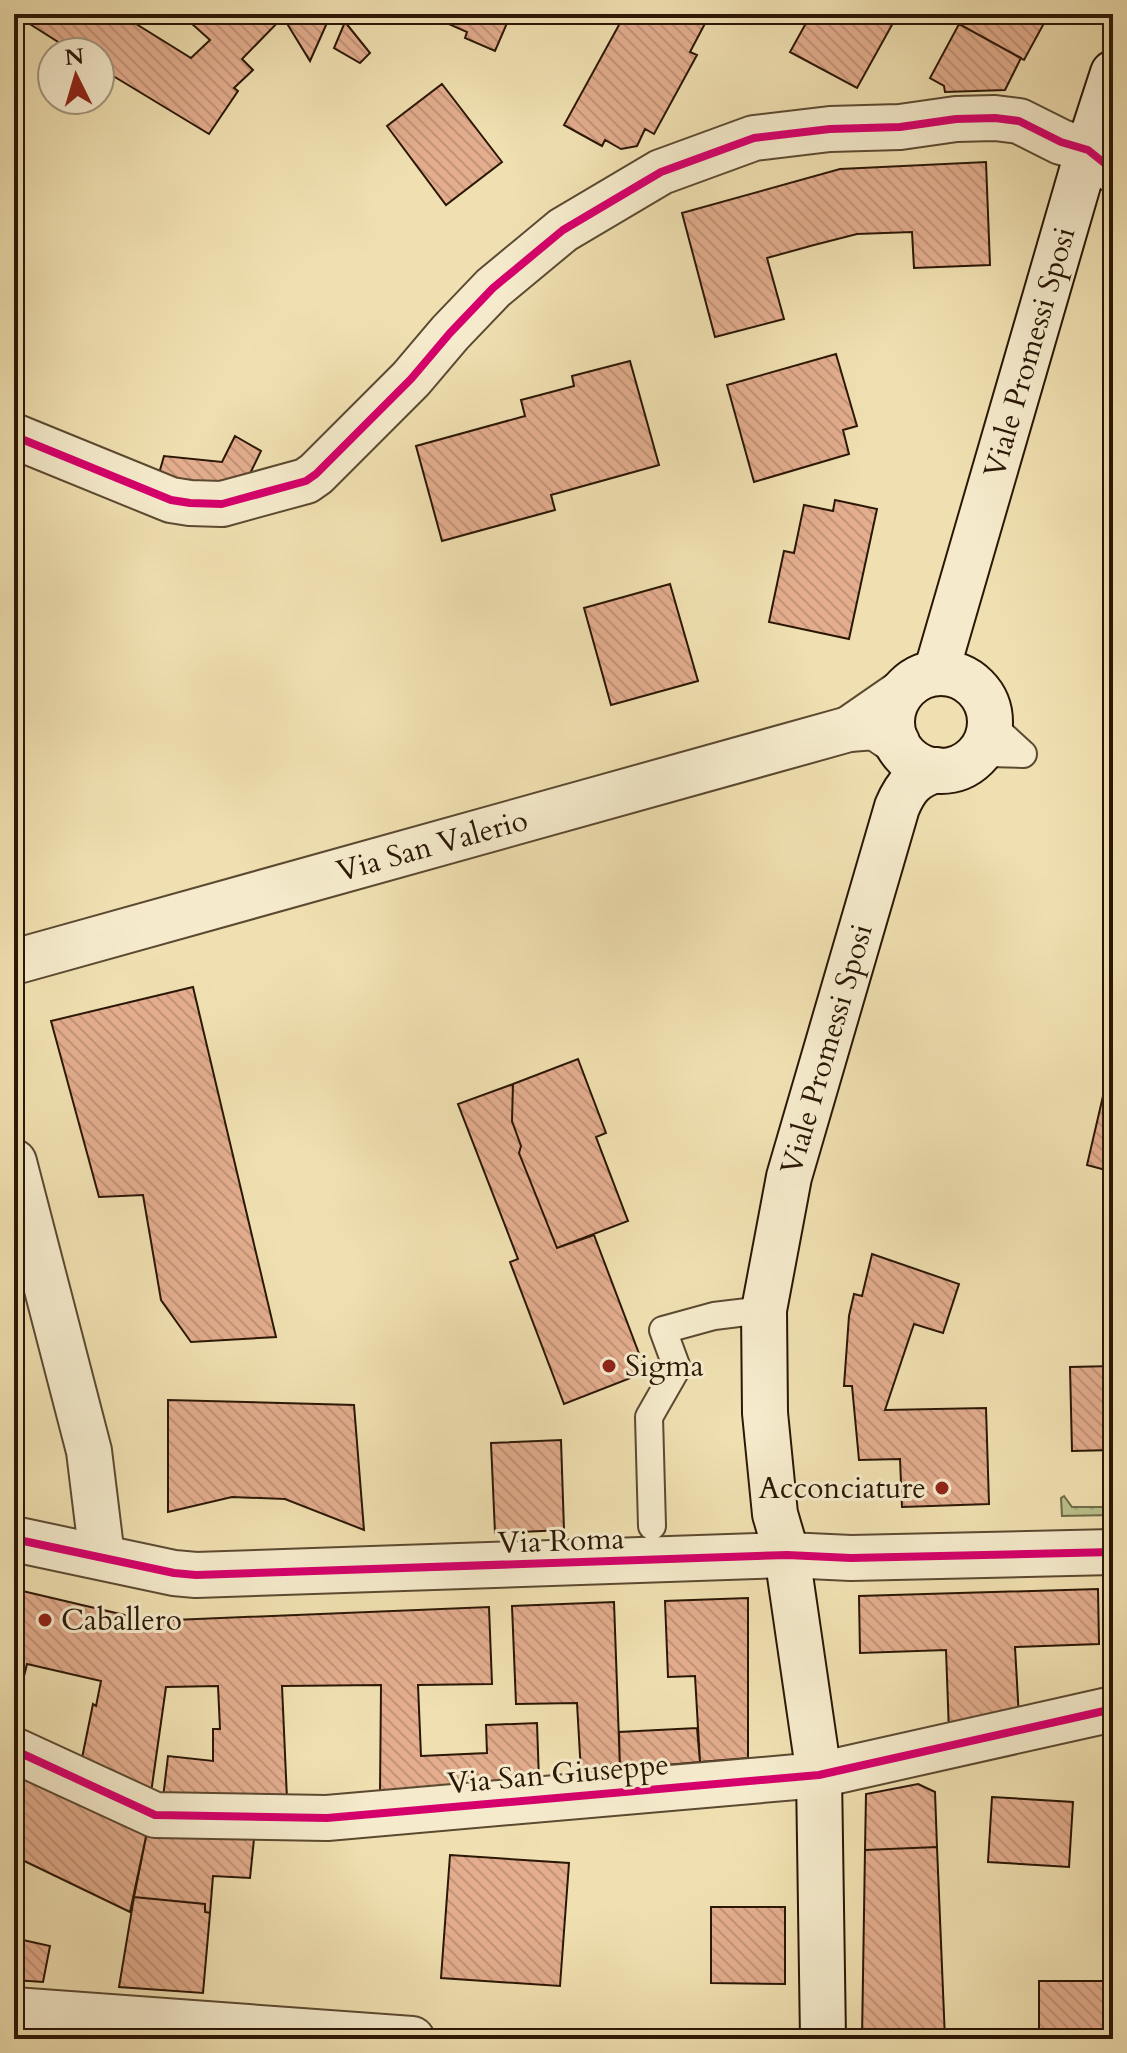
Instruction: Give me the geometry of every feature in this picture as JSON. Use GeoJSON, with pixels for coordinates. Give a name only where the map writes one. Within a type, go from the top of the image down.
{"type":"FeatureCollection","features":[{"type":"Feature","properties":{"kind":"street","name":"Viale Promessi Sposi"},"geometry":{"type":"LineString","coordinates":[[923,763],[987,741],[949,690],[949,631],[1100,160],[1113,73]]}},
{"type":"Feature","properties":{"kind":"street"},"geometry":{"type":"LineString","coordinates":[[14,436],[171,500],[207,505],[236,502],[306,481],[316,474],[411,379],[493,288],[563,230],[661,172],[754,138],[830,129],[900,127],[956,119],[1019,121],[1100,160]]}},
{"type":"Feature","properties":{"kind":"street","name":"Viale Promessi Sposi"},"geometry":{"type":"LineString","coordinates":[[923,763],[893,717],[949,690]]}},
{"type":"Feature","properties":{"kind":"street","name":"Via San Valerio"},"geometry":{"type":"LineString","coordinates":[[14,962],[849,729],[949,690]]}},
{"type":"Feature","properties":{"kind":"street","name":"Via San Valerio"},"geometry":{"type":"LineString","coordinates":[[849,729],[875,727],[923,763]]}},
{"type":"Feature","properties":{"kind":"street","name":"Viale Promessi Sposi"},"geometry":{"type":"LineString","coordinates":[[823,2039],[819,1775],[787,1555],[775,1514],[765,1413],[764,1310],[797,1150],[923,763]]}},
{"type":"Feature","properties":{"kind":"street"},"geometry":{"type":"LineString","coordinates":[[14,1162],[89,1451],[102,1557]]}},
{"type":"Feature","properties":{"kind":"street","name":"Via Roma"},"geometry":{"type":"LineString","coordinates":[[14,1539],[196,1575],[455,1569],[787,1555],[851,1558],[1113,1552]]}},
{"type":"Feature","properties":{"kind":"street","name":"Via San Giuseppe"},"geometry":{"type":"LineString","coordinates":[[14,1750],[155,1815],[327,1818],[819,1775],[1113,1709]]}},
{"type":"Feature","properties":{"kind":"street"},"geometry":{"type":"LineString","coordinates":[[14,2010],[412,2039]]}},
{"type":"Feature","properties":{"kind":"lane"},"geometry":{"type":"LineString","coordinates":[[652,1526],[649,1417],[677,1368],[663,1330],[714,1316],[764,1310]]}},
{"type":"Feature","properties":{"kind":"green space"},"geometry":{"type":"Polygon","coordinates":[[[1064,1496],[1072,1507],[1113,1507],[1113,1515],[1062,1516],[1061,1498],[1064,1496]]]}},
{"type":"Feature","properties":{"kind":"building"},"geometry":{"type":"Polygon","coordinates":[[[14,14],[120,14],[191,58],[210,40],[181,14],[331,14],[310,61],[283,17],[242,59],[253,70],[234,88],[238,91],[209,134],[116,78],[116,36],[49,36],[14,14]]]}},
{"type":"Feature","properties":{"kind":"building"},"geometry":{"type":"Polygon","coordinates":[[[445,14],[511,14],[495,51],[465,38],[467,32],[442,21],[445,14]]]}},
{"type":"Feature","properties":{"kind":"building"},"geometry":{"type":"Polygon","coordinates":[[[625,14],[710,14],[690,52],[697,55],[654,134],[645,129],[637,146],[621,149],[605,140],[602,146],[564,125],[625,14]]]}},
{"type":"Feature","properties":{"kind":"building"},"geometry":{"type":"Polygon","coordinates":[[[811,14],[898,14],[857,88],[790,52],[811,14]]]}},
{"type":"Feature","properties":{"kind":"building"},"geometry":{"type":"Polygon","coordinates":[[[941,14],[1049,14],[1024,60],[941,14]]]}},
{"type":"Feature","properties":{"kind":"building"},"geometry":{"type":"Polygon","coordinates":[[[345,22],[370,53],[360,63],[334,48],[345,22]]]}},
{"type":"Feature","properties":{"kind":"building"},"geometry":{"type":"Polygon","coordinates":[[[959,24],[1021,58],[1005,90],[945,92],[944,86],[930,78],[959,24]]]}},
{"type":"Feature","properties":{"kind":"building"},"geometry":{"type":"Polygon","coordinates":[[[442,84],[502,162],[446,205],[387,126],[442,84]]]}},
{"type":"Feature","properties":{"kind":"building"},"geometry":{"type":"Polygon","coordinates":[[[986,162],[990,265],[914,268],[912,232],[857,234],[814,245],[767,258],[784,319],[715,337],[682,213],[840,169],[986,162]]]}},
{"type":"Feature","properties":{"kind":"building"},"geometry":{"type":"Polygon","coordinates":[[[836,354],[857,426],[843,430],[849,454],[754,482],[727,385],[836,354]]]}},
{"type":"Feature","properties":{"kind":"building"},"geometry":{"type":"Polygon","coordinates":[[[630,361],[659,465],[551,495],[555,510],[442,541],[416,446],[525,416],[521,400],[574,386],[572,376],[630,361]]]}},
{"type":"Feature","properties":{"kind":"building"},"geometry":{"type":"Polygon","coordinates":[[[235,436],[261,451],[245,484],[173,487],[160,470],[164,456],[222,462],[235,436]]]}},
{"type":"Feature","properties":{"kind":"building"},"geometry":{"type":"Polygon","coordinates":[[[835,500],[877,509],[849,639],[769,622],[784,551],[794,553],[804,505],[833,511],[835,500]]]}},
{"type":"Feature","properties":{"kind":"building"},"geometry":{"type":"Polygon","coordinates":[[[670,584],[698,681],[611,705],[584,608],[670,584]]]}},
{"type":"Feature","properties":{"kind":"building"},"geometry":{"type":"Polygon","coordinates":[[[193,987],[276,1337],[191,1342],[161,1300],[143,1195],[99,1197],[51,1021],[193,987]]]}},
{"type":"Feature","properties":{"kind":"building"},"geometry":{"type":"Polygon","coordinates":[[[1113,1053],[1113,1172],[1087,1165],[1113,1053]]]}},
{"type":"Feature","properties":{"kind":"building"},"geometry":{"type":"Polygon","coordinates":[[[578,1059],[606,1133],[596,1137],[628,1221],[557,1248],[519,1153],[521,1146],[512,1121],[513,1084],[578,1059]]]}},
{"type":"Feature","properties":{"kind":"building"},"geometry":{"type":"Polygon","coordinates":[[[513,1084],[512,1121],[521,1146],[519,1153],[557,1248],[594,1235],[646,1372],[564,1404],[510,1262],[518,1259],[458,1104],[513,1084]]]}},
{"type":"Feature","properties":{"kind":"building"},"geometry":{"type":"Polygon","coordinates":[[[872,1254],[959,1284],[943,1333],[914,1324],[885,1410],[986,1408],[989,1504],[902,1507],[900,1459],[859,1460],[852,1386],[844,1386],[849,1316],[854,1294],[862,1296],[872,1254]]]}},
{"type":"Feature","properties":{"kind":"building"},"geometry":{"type":"Polygon","coordinates":[[[1113,1366],[1113,1450],[1072,1451],[1070,1367],[1113,1366]]]}},
{"type":"Feature","properties":{"kind":"building"},"geometry":{"type":"Polygon","coordinates":[[[168,1400],[354,1405],[364,1530],[285,1499],[232,1497],[168,1512],[168,1400]]]}},
{"type":"Feature","properties":{"kind":"building"},"geometry":{"type":"Polygon","coordinates":[[[561,1440],[564,1530],[495,1533],[491,1443],[561,1440]]]}},
{"type":"Feature","properties":{"kind":"building"},"geometry":{"type":"Polygon","coordinates":[[[14,1589],[150,1621],[489,1607],[492,1684],[418,1685],[421,1756],[487,1753],[486,1725],[537,1723],[539,1780],[380,1794],[381,1685],[282,1686],[287,1799],[163,1798],[168,1756],[213,1761],[213,1729],[220,1729],[218,1686],[166,1687],[151,1793],[81,1763],[101,1681],[27,1664],[14,1717],[14,1589]]]}},
{"type":"Feature","properties":{"kind":"building"},"geometry":{"type":"Polygon","coordinates":[[[1098,1589],[1099,1644],[1015,1647],[1019,1718],[949,1732],[946,1650],[860,1653],[859,1596],[1098,1589]]]}},
{"type":"Feature","properties":{"kind":"building"},"geometry":{"type":"Polygon","coordinates":[[[748,1598],[748,1758],[700,1762],[695,1676],[668,1677],[665,1601],[748,1598]]]}},
{"type":"Feature","properties":{"kind":"building"},"geometry":{"type":"Polygon","coordinates":[[[614,1602],[620,1769],[581,1773],[577,1703],[516,1704],[512,1606],[614,1602]]]}},
{"type":"Feature","properties":{"kind":"building"},"geometry":{"type":"Polygon","coordinates":[[[697,1728],[700,1762],[620,1769],[619,1732],[697,1728]]]}},
{"type":"Feature","properties":{"kind":"building"},"geometry":{"type":"Polygon","coordinates":[[[14,1771],[147,1832],[130,1912],[14,1856],[14,1771]]]}},
{"type":"Feature","properties":{"kind":"building"},"geometry":{"type":"Polygon","coordinates":[[[918,1784],[935,1792],[937,1847],[865,1850],[866,1794],[918,1784]]]}},
{"type":"Feature","properties":{"kind":"building"},"geometry":{"type":"Polygon","coordinates":[[[992,1797],[1073,1802],[1069,1867],[988,1862],[992,1797]]]}},
{"type":"Feature","properties":{"kind":"building"},"geometry":{"type":"Polygon","coordinates":[[[147,1832],[254,1839],[250,1878],[213,1876],[210,1913],[205,1912],[205,1904],[134,1897],[147,1832]]]}},
{"type":"Feature","properties":{"kind":"building"},"geometry":{"type":"Polygon","coordinates":[[[937,1847],[945,2039],[862,2039],[865,1850],[937,1847]]]}},
{"type":"Feature","properties":{"kind":"building"},"geometry":{"type":"Polygon","coordinates":[[[450,1855],[569,1863],[560,1986],[441,1978],[450,1855]]]}},
{"type":"Feature","properties":{"kind":"building"},"geometry":{"type":"Polygon","coordinates":[[[134,1897],[205,1904],[205,1912],[210,1913],[203,1993],[119,1987],[134,1897]]]}},
{"type":"Feature","properties":{"kind":"building"},"geometry":{"type":"Polygon","coordinates":[[[711,1907],[785,1907],[785,1984],[711,1983],[711,1907]]]}},
{"type":"Feature","properties":{"kind":"building"},"geometry":{"type":"Polygon","coordinates":[[[14,1938],[50,1946],[43,1982],[14,1980],[14,1938]]]}},
{"type":"Feature","properties":{"kind":"building"},"geometry":{"type":"Polygon","coordinates":[[[1039,1981],[1104,1981],[1104,2039],[1039,2039],[1039,1981]]]}},
{"type":"Feature","properties":{"kind":"cycle path"},"geometry":{"type":"LineString","coordinates":[[14,436],[171,500],[190,503],[222,504],[306,481],[411,379],[493,288],[563,230],[661,172],[754,138],[830,129],[900,127],[956,119],[995,118],[1019,121],[1061,142],[1088,150],[1113,170]]}},
{"type":"Feature","properties":{"kind":"cycle path"},"geometry":{"type":"LineString","coordinates":[[14,1539],[196,1575],[787,1555],[851,1558],[1113,1552]]}},
{"type":"Feature","properties":{"kind":"cycle path"},"geometry":{"type":"LineString","coordinates":[[14,1750],[155,1815],[327,1818],[819,1775],[1113,1709]]}},
{"type":"Feature","properties":{"kind":"place","name":"Sigma"},"geometry":{"type":"Point","coordinates":[609,1366]}},
{"type":"Feature","properties":{"kind":"place","name":"Acconciature"},"geometry":{"type":"Point","coordinates":[942,1488]}},
{"type":"Feature","properties":{"kind":"place","name":"Caballero"},"geometry":{"type":"Point","coordinates":[45,1620]}}]}
